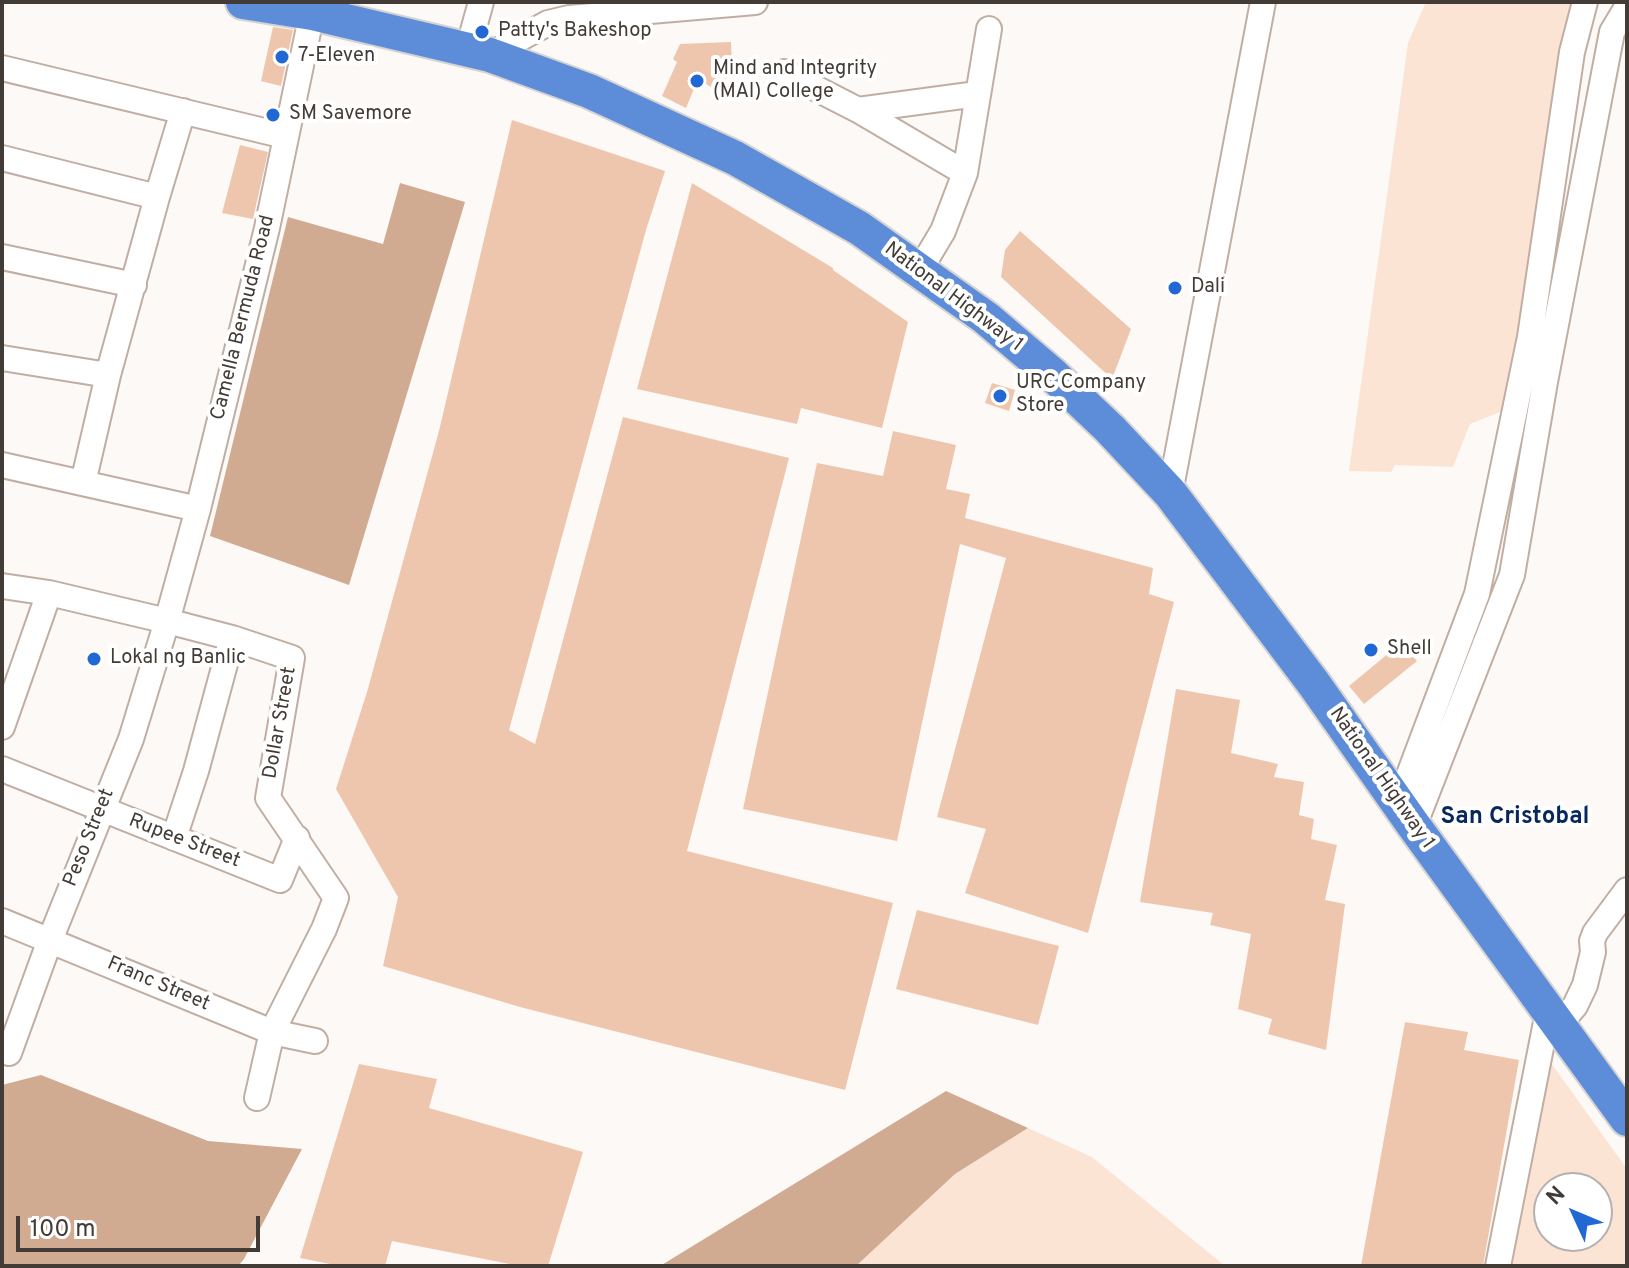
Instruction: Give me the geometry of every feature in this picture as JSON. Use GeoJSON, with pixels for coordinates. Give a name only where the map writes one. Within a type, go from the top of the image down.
{"type":"FeatureCollection","features":[{"type":"Feature","properties":{"kind":"highway","name":"National Highway 1"},"geometry":{"type":"LineString","coordinates":[[243,2],[312,13],[479,52],[589,91],[735,158],[859,228],[986,318],[1110,429],[1170,493],[1286,646],[1627,1119]]}},
{"type":"Feature","properties":{"kind":"street"},"geometry":{"type":"LineString","coordinates":[[481,2],[479,52],[548,23],[569,18],[686,5],[755,2]]}},
{"type":"Feature","properties":{"kind":"street"},"geometry":{"type":"LineString","coordinates":[[1170,493],[1263,2]]}},
{"type":"Feature","properties":{"kind":"street"},"geometry":{"type":"LineString","coordinates":[[1406,815],[1477,594],[1530,337],[1572,52],[1585,2]]}},
{"type":"Feature","properties":{"kind":"street"},"geometry":{"type":"LineString","coordinates":[[1406,815],[1512,575],[1545,382],[1612,32],[1627,7]]}},
{"type":"Feature","properties":{"kind":"street","name":"Camella Bermuda Road"},"geometry":{"type":"LineString","coordinates":[[167,621],[198,509],[267,228],[312,13]]}},
{"type":"Feature","properties":{"kind":"street"},"geometry":{"type":"LineString","coordinates":[[919,271],[943,231],[965,173],[989,29]]}},
{"type":"Feature","properties":{"kind":"street"},"geometry":{"type":"LineString","coordinates":[[2,68],[285,136]]}},
{"type":"Feature","properties":{"kind":"street"},"geometry":{"type":"LineString","coordinates":[[784,72],[858,110],[965,173]]}},
{"type":"Feature","properties":{"kind":"street"},"geometry":{"type":"LineString","coordinates":[[858,110],[977,94]]}},
{"type":"Feature","properties":{"kind":"street"},"geometry":{"type":"LineString","coordinates":[[83,483],[108,375],[183,111]]}},
{"type":"Feature","properties":{"kind":"street"},"geometry":{"type":"LineString","coordinates":[[2,158],[157,197]]}},
{"type":"Feature","properties":{"kind":"street"},"geometry":{"type":"LineString","coordinates":[[2,257],[134,285]]}},
{"type":"Feature","properties":{"kind":"street"},"geometry":{"type":"LineString","coordinates":[[2,358],[108,375]]}},
{"type":"Feature","properties":{"kind":"street"},"geometry":{"type":"LineString","coordinates":[[2,465],[198,509]]}},
{"type":"Feature","properties":{"kind":"street","name":"Dollar Street"},"geometry":{"type":"LineString","coordinates":[[2,586],[49,593],[167,621],[292,658],[268,798],[336,898],[324,929],[272,1032],[257,1098]]}},
{"type":"Feature","properties":{"kind":"street"},"geometry":{"type":"LineString","coordinates":[[2,727],[49,593]]}},
{"type":"Feature","properties":{"kind":"street","name":"Peso Street"},"geometry":{"type":"LineString","coordinates":[[9,1053],[50,940],[131,739],[167,621]]}},
{"type":"Feature","properties":{"kind":"street"},"geometry":{"type":"LineString","coordinates":[[174,838],[196,771],[232,638]]}},
{"type":"Feature","properties":{"kind":"street","name":"Rupee Street"},"geometry":{"type":"LineString","coordinates":[[2,769],[280,880],[297,838]]}},
{"type":"Feature","properties":{"kind":"street"},"geometry":{"type":"LineString","coordinates":[[1498,1266],[1553,1019],[1575,1006],[1585,985],[1595,933],[1627,890]]}},
{"type":"Feature","properties":{"kind":"street","name":"Franc Street"},"geometry":{"type":"LineString","coordinates":[[2,921],[272,1032],[315,1041]]}},
{"type":"Feature","properties":{"kind":"shaded area"},"geometry":{"type":"Polygon","coordinates":[[[1426,2],[1580,2],[1513,407],[1470,424],[1453,467],[1395,465],[1391,472],[1349,471],[1408,43],[1426,2]]]}},
{"type":"Feature","properties":{"kind":"shaded area"},"geometry":{"type":"Polygon","coordinates":[[[400,183],[465,202],[349,585],[210,536],[288,217],[383,244],[400,183]]]}},
{"type":"Feature","properties":{"kind":"shaded area"},"geometry":{"type":"Polygon","coordinates":[[[1549,1060],[1627,1169],[1627,1266],[1512,1266],[1549,1060]]]}},
{"type":"Feature","properties":{"kind":"shaded area"},"geometry":{"type":"Polygon","coordinates":[[[41,1075],[208,1141],[302,1149],[238,1266],[2,1266],[2,1085],[41,1075]]]}},
{"type":"Feature","properties":{"kind":"shaded area"},"geometry":{"type":"Polygon","coordinates":[[[946,1091],[1028,1128],[955,1174],[856,1266],[660,1266],[946,1091]]]}},
{"type":"Feature","properties":{"kind":"shaded area"},"geometry":{"type":"Polygon","coordinates":[[[1028,1128],[1092,1157],[1225,1266],[856,1266],[955,1174],[1028,1128]]]}},
{"type":"Feature","properties":{"kind":"building"},"geometry":{"type":"Polygon","coordinates":[[[273,27],[293,30],[281,86],[261,81],[273,27]]]}},
{"type":"Feature","properties":{"kind":"building","name":"Mind and Integrity (MAI) College"},"geometry":{"type":"Polygon","coordinates":[[[731,42],[732,67],[719,92],[698,79],[686,108],[662,96],[677,62],[673,59],[680,44],[731,42]]]}},
{"type":"Feature","properties":{"kind":"building"},"geometry":{"type":"Polygon","coordinates":[[[512,120],[665,171],[646,230],[509,730],[535,744],[623,417],[789,458],[687,851],[893,903],[845,1090],[520,1007],[383,966],[398,897],[336,789],[367,692],[439,431],[512,120]]]}},
{"type":"Feature","properties":{"kind":"building"},"geometry":{"type":"Polygon","coordinates":[[[240,145],[268,152],[253,219],[222,213],[240,145]]]}},
{"type":"Feature","properties":{"kind":"building"},"geometry":{"type":"Polygon","coordinates":[[[692,183],[833,268],[908,322],[882,428],[801,408],[797,424],[637,389],[692,183]]]}},
{"type":"Feature","properties":{"kind":"building"},"geometry":{"type":"Polygon","coordinates":[[[1020,231],[1131,329],[1112,379],[1001,277],[1005,250],[1020,231]]]}},
{"type":"Feature","properties":{"kind":"building","name":"URC Company Store"},"geometry":{"type":"Polygon","coordinates":[[[992,383],[1015,390],[1009,411],[985,403],[992,383]]]}},
{"type":"Feature","properties":{"kind":"building"},"geometry":{"type":"Polygon","coordinates":[[[893,431],[956,445],[946,489],[970,494],[965,518],[1153,568],[1149,594],[1174,602],[1088,933],[965,893],[986,829],[937,817],[1006,558],[960,544],[897,841],[743,809],[817,463],[883,476],[893,431]]]}},
{"type":"Feature","properties":{"kind":"building"},"geometry":{"type":"Polygon","coordinates":[[[1401,643],[1417,661],[1364,704],[1349,686],[1401,643]]]}},
{"type":"Feature","properties":{"kind":"building"},"geometry":{"type":"Polygon","coordinates":[[[1176,689],[1240,700],[1231,753],[1278,764],[1274,777],[1304,782],[1299,815],[1314,819],[1311,839],[1337,845],[1325,900],[1345,904],[1326,1050],[1268,1034],[1272,1019],[1238,1009],[1251,934],[1210,925],[1213,913],[1140,902],[1176,689]]]}},
{"type":"Feature","properties":{"kind":"building"},"geometry":{"type":"Polygon","coordinates":[[[917,910],[1059,946],[1038,1025],[896,989],[917,910]]]}},
{"type":"Feature","properties":{"kind":"building"},"geometry":{"type":"Polygon","coordinates":[[[1405,1022],[1468,1032],[1464,1050],[1519,1060],[1483,1266],[1361,1266],[1405,1022]]]}},
{"type":"Feature","properties":{"kind":"building"},"geometry":{"type":"Polygon","coordinates":[[[359,1064],[437,1079],[429,1108],[583,1152],[548,1266],[520,1266],[392,1241],[385,1266],[340,1266],[300,1258],[359,1064]]]}},
{"type":"Feature","properties":{"kind":"place","name":"Patty's Bakeshop"},"geometry":{"type":"Point","coordinates":[482,32]}},
{"type":"Feature","properties":{"kind":"place","name":"7-Eleven"},"geometry":{"type":"Point","coordinates":[282,57]}},
{"type":"Feature","properties":{"kind":"place","name":"Mind and Integrity (MAI) College"},"geometry":{"type":"Point","coordinates":[697,81]}},
{"type":"Feature","properties":{"kind":"place","name":"SM Savemore"},"geometry":{"type":"Point","coordinates":[273,115]}},
{"type":"Feature","properties":{"kind":"place","name":"Dali"},"geometry":{"type":"Point","coordinates":[1175,288]}},
{"type":"Feature","properties":{"kind":"place","name":"URC Company Store"},"geometry":{"type":"Point","coordinates":[1000,396]}},
{"type":"Feature","properties":{"kind":"place","name":"Shell"},"geometry":{"type":"Point","coordinates":[1371,650]}},
{"type":"Feature","properties":{"kind":"place","name":"Lokal ng Banlic"},"geometry":{"type":"Point","coordinates":[94,659]}},
{"type":"Feature","properties":{"kind":"district","name":"San Cristobal"},"geometry":{"type":"Point","coordinates":[1515,818]}}]}
